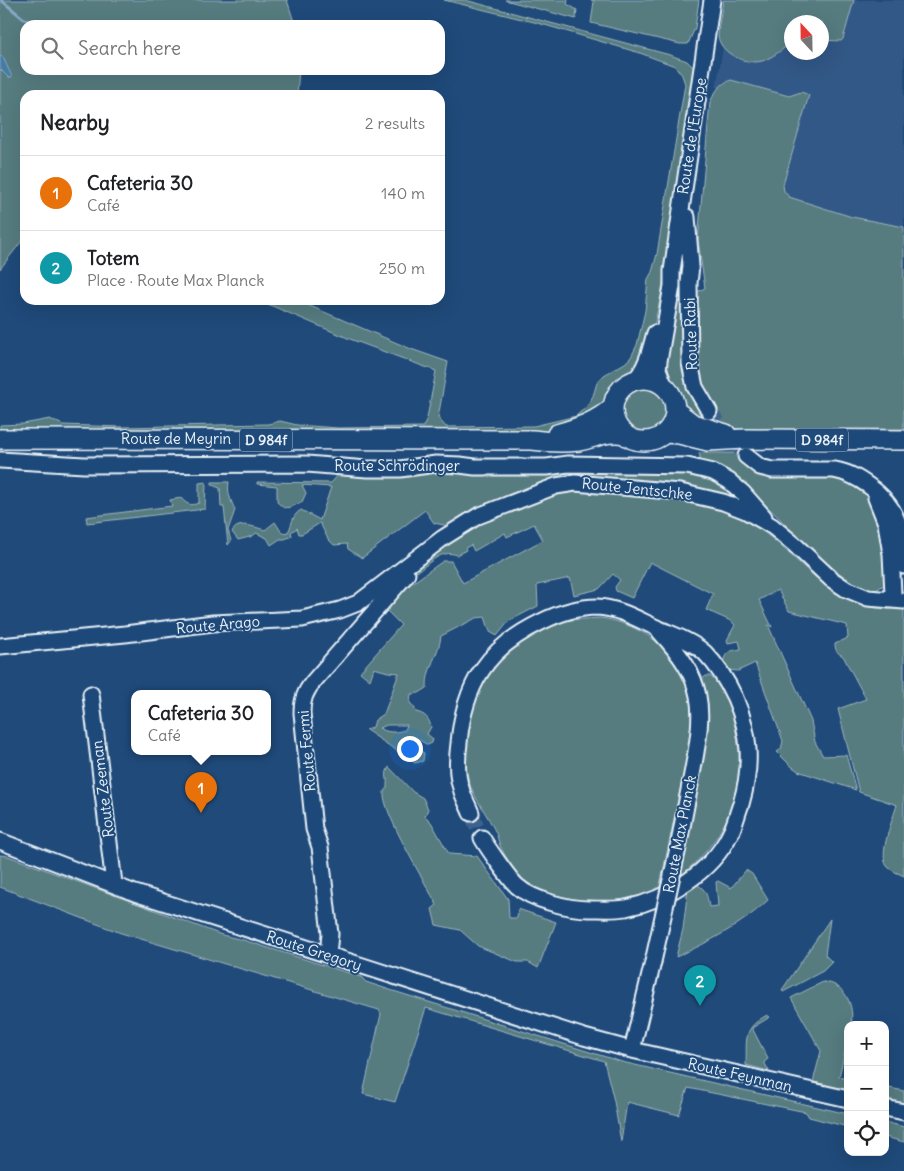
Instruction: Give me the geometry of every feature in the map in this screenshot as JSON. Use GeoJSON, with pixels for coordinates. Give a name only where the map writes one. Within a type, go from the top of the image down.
{"type":"FeatureCollection","features":[{"type":"Feature","properties":{"kind":"main road"},"geometry":{"type":"LineString","coordinates":[[651,379],[665,387],[672,395],[676,411],[673,422],[665,433],[657,438],[642,441],[633,439],[625,434],[616,422],[613,407],[619,392],[635,380],[651,379]]}},
{"type":"Feature","properties":{"kind":"main road","name":"Route de Meyrin"},"geometry":{"type":"LineString","coordinates":[[532,440],[582,427],[596,421],[613,407]]}},
{"type":"Feature","properties":{"kind":"main road","name":"D 984f"},"geometry":{"type":"LineString","coordinates":[[676,411],[693,424],[746,448]]}},
{"type":"Feature","properties":{"kind":"main road","name":"Route de Meyrin"},"geometry":{"type":"LineString","coordinates":[[0,439],[532,440],[563,442],[588,439],[612,432],[625,434]]}},
{"type":"Feature","properties":{"kind":"main road","name":"D 984f"},"geometry":{"type":"LineString","coordinates":[[665,433],[679,434],[746,448],[904,440]]}},
{"type":"Feature","properties":{"kind":"street","name":"Route de l'Europe"},"geometry":{"type":"LineString","coordinates":[[665,387],[658,369],[672,286],[672,271],[712,0]]}},
{"type":"Feature","properties":{"kind":"street","name":"Route Rabi"},"geometry":{"type":"LineString","coordinates":[[686,175],[687,232],[691,266],[689,283],[689,354],[691,371],[698,394],[709,411]]}},
{"type":"Feature","properties":{"kind":"street","name":"Route de l'Europe"},"geometry":{"type":"LineString","coordinates":[[635,380],[642,373],[645,366],[666,286],[672,271]]}},
{"type":"Feature","properties":{"kind":"street","name":"Route Rabi"},"geometry":{"type":"LineString","coordinates":[[672,271],[684,274],[689,283]]}},
{"type":"Feature","properties":{"kind":"street"},"geometry":{"type":"LineString","coordinates":[[746,448],[756,464],[764,468],[843,472],[867,484],[882,496],[897,519],[903,538],[904,566]]}},
{"type":"Feature","properties":{"kind":"street","name":"Route Schrödinger"},"geometry":{"type":"LineString","coordinates":[[0,460],[84,465],[307,464],[367,469],[400,469],[436,464],[460,465],[474,468],[547,467],[568,464],[688,466],[713,472],[729,481],[755,506],[772,526]]}},
{"type":"Feature","properties":{"kind":"street","name":"Route Jentschke"},"geometry":{"type":"LineString","coordinates":[[420,557],[443,538],[478,516],[556,486],[575,483],[644,488],[703,496],[746,511],[772,526],[795,545],[820,570],[846,589],[868,598],[904,601]]}},
{"type":"Feature","properties":{"kind":"street"},"geometry":{"type":"LineString","coordinates":[[867,484],[879,502],[886,523],[893,593],[888,600]]}},
{"type":"Feature","properties":{"kind":"street","name":"Route Arago"},"geometry":{"type":"LineString","coordinates":[[0,646],[213,624],[302,619],[320,616],[358,603],[420,557]]}},
{"type":"Feature","properties":{"kind":"street","name":"Route Fermi"},"geometry":{"type":"LineString","coordinates":[[328,955],[330,934],[320,848],[314,830],[302,713],[305,692],[398,586],[420,557]]}},
{"type":"Feature","properties":{"kind":"street"},"geometry":{"type":"LineString","coordinates":[[471,813],[459,781],[458,754],[461,724],[469,692],[484,667],[507,643],[534,625],[552,617],[595,607],[608,609],[628,614],[680,637],[704,652],[727,683],[736,700],[747,738],[749,773],[730,836],[719,852],[694,876],[663,896],[625,908],[583,909],[565,907],[533,895],[516,886],[482,838]]}},
{"type":"Feature","properties":{"kind":"street","name":"Route Max Planck"},"geometry":{"type":"LineString","coordinates":[[632,1050],[678,848],[700,730],[700,707],[691,674],[681,657],[656,628]]}},
{"type":"Feature","properties":{"kind":"street","name":"Route Zeeman"},"geometry":{"type":"LineString","coordinates":[[91,694],[114,884]]}},
{"type":"Feature","properties":{"kind":"street","name":"Route Gregory"},"geometry":{"type":"LineString","coordinates":[[0,841],[135,893],[584,1037],[632,1050]]}},
{"type":"Feature","properties":{"kind":"street","name":"Route Feynman"},"geometry":{"type":"LineString","coordinates":[[632,1050],[844,1098]]}},
{"type":"Feature","properties":{"kind":"street"},"geometry":{"type":"LineString","coordinates":[[889,1109],[904,1112]]}},
{"type":"Feature","properties":{"kind":"shaded area"},"geometry":{"type":"Polygon","coordinates":[[[854,0],[904,0],[904,227],[852,217],[789,197],[784,191],[783,186],[809,96],[801,92],[789,96],[731,80],[723,83],[716,89],[723,47],[737,58],[765,60],[784,48],[784,60],[829,60],[829,40],[841,41],[854,0]]]}},
{"type":"Feature","properties":{"kind":"shaded area"},"geometry":{"type":"Polygon","coordinates":[[[0,56],[3,57],[12,77],[9,78],[0,69],[0,56]]]}},
{"type":"Feature","properties":{"kind":"green space"},"geometry":{"type":"Polygon","coordinates":[[[0,0],[287,0],[293,20],[20,20],[20,75],[299,75],[297,90],[20,90],[20,243],[0,269],[0,0]]]}},
{"type":"Feature","properties":{"kind":"green space"},"geometry":{"type":"Polygon","coordinates":[[[444,0],[465,0],[670,55],[687,61],[695,69],[661,295],[654,326],[641,364],[633,373],[622,378],[613,387],[604,407],[552,431],[537,433],[0,432],[0,425],[23,424],[50,419],[63,425],[123,427],[268,424],[280,421],[297,425],[338,428],[423,427],[427,418],[436,371],[350,339],[270,305],[308,305],[411,349],[448,362],[438,418],[446,427],[534,426],[576,416],[587,406],[593,396],[597,383],[604,375],[625,363],[631,357],[637,345],[645,311],[648,279],[657,254],[685,84],[682,75],[675,66],[640,53],[538,23],[444,0]]]}},
{"type":"Feature","properties":{"kind":"green space"},"geometry":{"type":"Polygon","coordinates":[[[505,0],[568,0],[567,4],[577,10],[576,19],[505,0]]]}},
{"type":"Feature","properties":{"kind":"green space"},"geometry":{"type":"Polygon","coordinates":[[[591,0],[699,0],[695,28],[688,44],[680,44],[591,23],[594,1],[591,0]]]}},
{"type":"Feature","properties":{"kind":"green space"},"geometry":{"type":"Polygon","coordinates":[[[723,0],[854,0],[841,41],[829,40],[829,15],[784,15],[784,48],[765,60],[758,62],[743,60],[729,53],[720,42],[718,31],[723,0]]]}},
{"type":"Feature","properties":{"kind":"green space"},"geometry":{"type":"Polygon","coordinates":[[[731,80],[789,96],[801,92],[809,95],[783,185],[784,191],[789,197],[852,217],[904,227],[904,429],[768,430],[727,428],[715,426],[683,409],[681,400],[671,381],[667,356],[668,344],[679,288],[683,291],[698,378],[695,293],[705,288],[698,240],[710,102],[716,91],[731,80]]]}},
{"type":"Feature","properties":{"kind":"green space"},"geometry":{"type":"Polygon","coordinates":[[[644,388],[656,392],[662,398],[666,410],[662,422],[656,428],[644,432],[632,428],[626,422],[622,410],[626,398],[632,392],[644,388]]]}},
{"type":"Feature","properties":{"kind":"green space"},"geometry":{"type":"Polygon","coordinates":[[[699,453],[736,453],[747,465],[846,479],[866,493],[871,499],[881,530],[882,554],[887,555],[887,583],[876,590],[869,590],[851,582],[819,557],[740,480],[726,469],[701,461],[699,453]]]}},
{"type":"Feature","properties":{"kind":"green space"},"geometry":{"type":"Polygon","coordinates":[[[512,470],[685,472],[714,480],[732,490],[744,503],[602,478],[449,526],[434,523],[425,510],[362,558],[348,549],[347,544],[334,545],[328,539],[320,523],[302,534],[299,534],[297,528],[291,532],[292,536],[280,539],[271,545],[267,538],[256,533],[253,536],[238,540],[232,532],[235,528],[242,525],[265,530],[275,522],[282,533],[288,532],[294,517],[301,510],[320,520],[331,487],[302,485],[306,493],[302,502],[284,508],[277,502],[277,486],[257,484],[257,482],[331,483],[341,472],[512,470]]]}},
{"type":"Feature","properties":{"kind":"green space"},"geometry":{"type":"Polygon","coordinates":[[[206,482],[205,509],[87,523],[86,517],[172,506],[170,500],[181,498],[189,504],[199,503],[199,483],[206,482]]]}},
{"type":"Feature","properties":{"kind":"green space"},"geometry":{"type":"Polygon","coordinates":[[[212,482],[229,482],[229,493],[235,510],[228,530],[231,541],[228,545],[224,507],[221,507],[220,488],[212,485],[212,482]]]}},
{"type":"Feature","properties":{"kind":"green space"},"geometry":{"type":"Polygon","coordinates":[[[575,490],[661,497],[704,505],[724,511],[758,528],[828,587],[843,596],[870,607],[904,609],[904,876],[887,866],[884,854],[887,836],[897,805],[859,792],[838,709],[866,699],[843,656],[835,648],[835,644],[848,638],[847,625],[789,611],[778,590],[759,600],[772,627],[768,625],[811,721],[815,742],[823,756],[846,755],[856,790],[798,771],[777,752],[781,749],[783,741],[755,663],[738,671],[728,670],[723,664],[725,656],[729,652],[741,649],[739,641],[728,643],[727,640],[735,625],[731,621],[706,610],[713,594],[650,562],[632,598],[616,591],[615,587],[620,580],[613,574],[599,589],[574,595],[570,578],[537,585],[538,606],[509,621],[497,636],[490,632],[485,617],[476,618],[441,636],[428,674],[427,688],[419,693],[411,694],[410,703],[416,712],[426,717],[431,727],[427,734],[433,739],[432,743],[428,745],[417,739],[413,743],[413,746],[424,753],[423,761],[415,763],[366,730],[373,727],[375,720],[384,714],[399,673],[374,668],[370,680],[360,672],[401,625],[384,608],[397,594],[443,561],[451,561],[463,583],[543,540],[534,524],[507,537],[505,533],[474,551],[471,545],[457,555],[441,555],[417,572],[416,570],[442,549],[480,524],[563,492],[575,490]],[[387,725],[379,728],[395,732],[405,730],[407,725],[387,725]]]}},
{"type":"Feature","properties":{"kind":"green space"},"geometry":{"type":"Polygon","coordinates":[[[601,618],[621,623],[639,631],[656,641],[670,654],[681,669],[689,687],[694,706],[694,727],[659,890],[622,900],[582,903],[546,895],[529,885],[515,871],[471,787],[465,757],[466,737],[468,717],[478,688],[486,675],[507,652],[532,634],[559,622],[601,618]]]}},
{"type":"Feature","properties":{"kind":"green space"},"geometry":{"type":"Polygon","coordinates":[[[710,676],[718,684],[728,701],[732,713],[738,743],[739,767],[737,789],[722,829],[693,865],[674,881],[687,835],[707,734],[705,696],[701,684],[702,679],[710,676]]]}},
{"type":"Feature","properties":{"kind":"green space"},"geometry":{"type":"Polygon","coordinates":[[[389,767],[413,792],[423,798],[428,809],[425,816],[431,822],[449,854],[477,856],[508,899],[509,918],[517,918],[518,909],[556,922],[538,968],[528,962],[517,962],[478,946],[460,930],[436,925],[432,909],[437,905],[397,831],[385,801],[384,792],[387,788],[386,774],[389,767]]]}},
{"type":"Feature","properties":{"kind":"green space"},"geometry":{"type":"Polygon","coordinates":[[[0,855],[8,856],[222,935],[361,977],[366,982],[387,989],[622,1062],[844,1113],[844,1126],[809,1117],[806,1112],[688,1088],[679,1115],[627,1102],[621,1142],[614,1101],[604,1061],[426,1008],[395,1102],[363,1094],[381,1014],[379,1010],[121,933],[0,887],[0,855]]]}},
{"type":"Feature","properties":{"kind":"green space"},"geometry":{"type":"Polygon","coordinates":[[[746,870],[752,874],[768,900],[725,932],[676,957],[683,929],[688,888],[692,883],[703,889],[709,907],[718,906],[716,882],[718,881],[731,888],[746,870]]]}},
{"type":"Feature","properties":{"kind":"green space"},"geometry":{"type":"Polygon","coordinates":[[[830,919],[825,955],[832,962],[823,971],[783,992],[782,990],[830,919]]]}},
{"type":"Feature","properties":{"kind":"green space"},"geometry":{"type":"Polygon","coordinates":[[[823,982],[837,986],[847,997],[850,1003],[852,1018],[852,1021],[844,1021],[844,1055],[839,1077],[844,1078],[844,1089],[813,1082],[821,1051],[791,998],[823,982]]]}},
{"type":"Feature","properties":{"kind":"green space"},"geometry":{"type":"Polygon","coordinates":[[[767,1015],[770,1017],[752,1028],[768,1059],[764,1062],[769,1071],[746,1065],[746,1041],[750,1030],[753,1025],[767,1015]]]}},
{"type":"Feature","properties":{"kind":"green space"},"geometry":{"type":"Polygon","coordinates":[[[889,1088],[904,1091],[904,1103],[889,1100],[889,1088]]]}},
{"type":"Feature","properties":{"kind":"green space"},"geometry":{"type":"Polygon","coordinates":[[[889,1123],[904,1127],[904,1142],[889,1138],[889,1123]]]}},
{"type":"Feature","properties":{"kind":"waterway"},"geometry":{"type":"LineString","coordinates":[[1,0],[26,20]]}},
{"type":"Feature","properties":{"kind":"tunnel"},"geometry":{"type":"LineString","coordinates":[[709,411],[746,456]]}},
{"type":"Feature","properties":{"kind":"tunnel"},"geometry":{"type":"LineString","coordinates":[[471,813],[482,838]]}},
{"type":"Feature","properties":{"kind":"place","name":"Cafeteria 30"},"geometry":{"type":"Point","coordinates":[201,813]}},
{"type":"Feature","properties":{"kind":"place","name":"Totem"},"geometry":{"type":"Point","coordinates":[700,1006]}}]}
